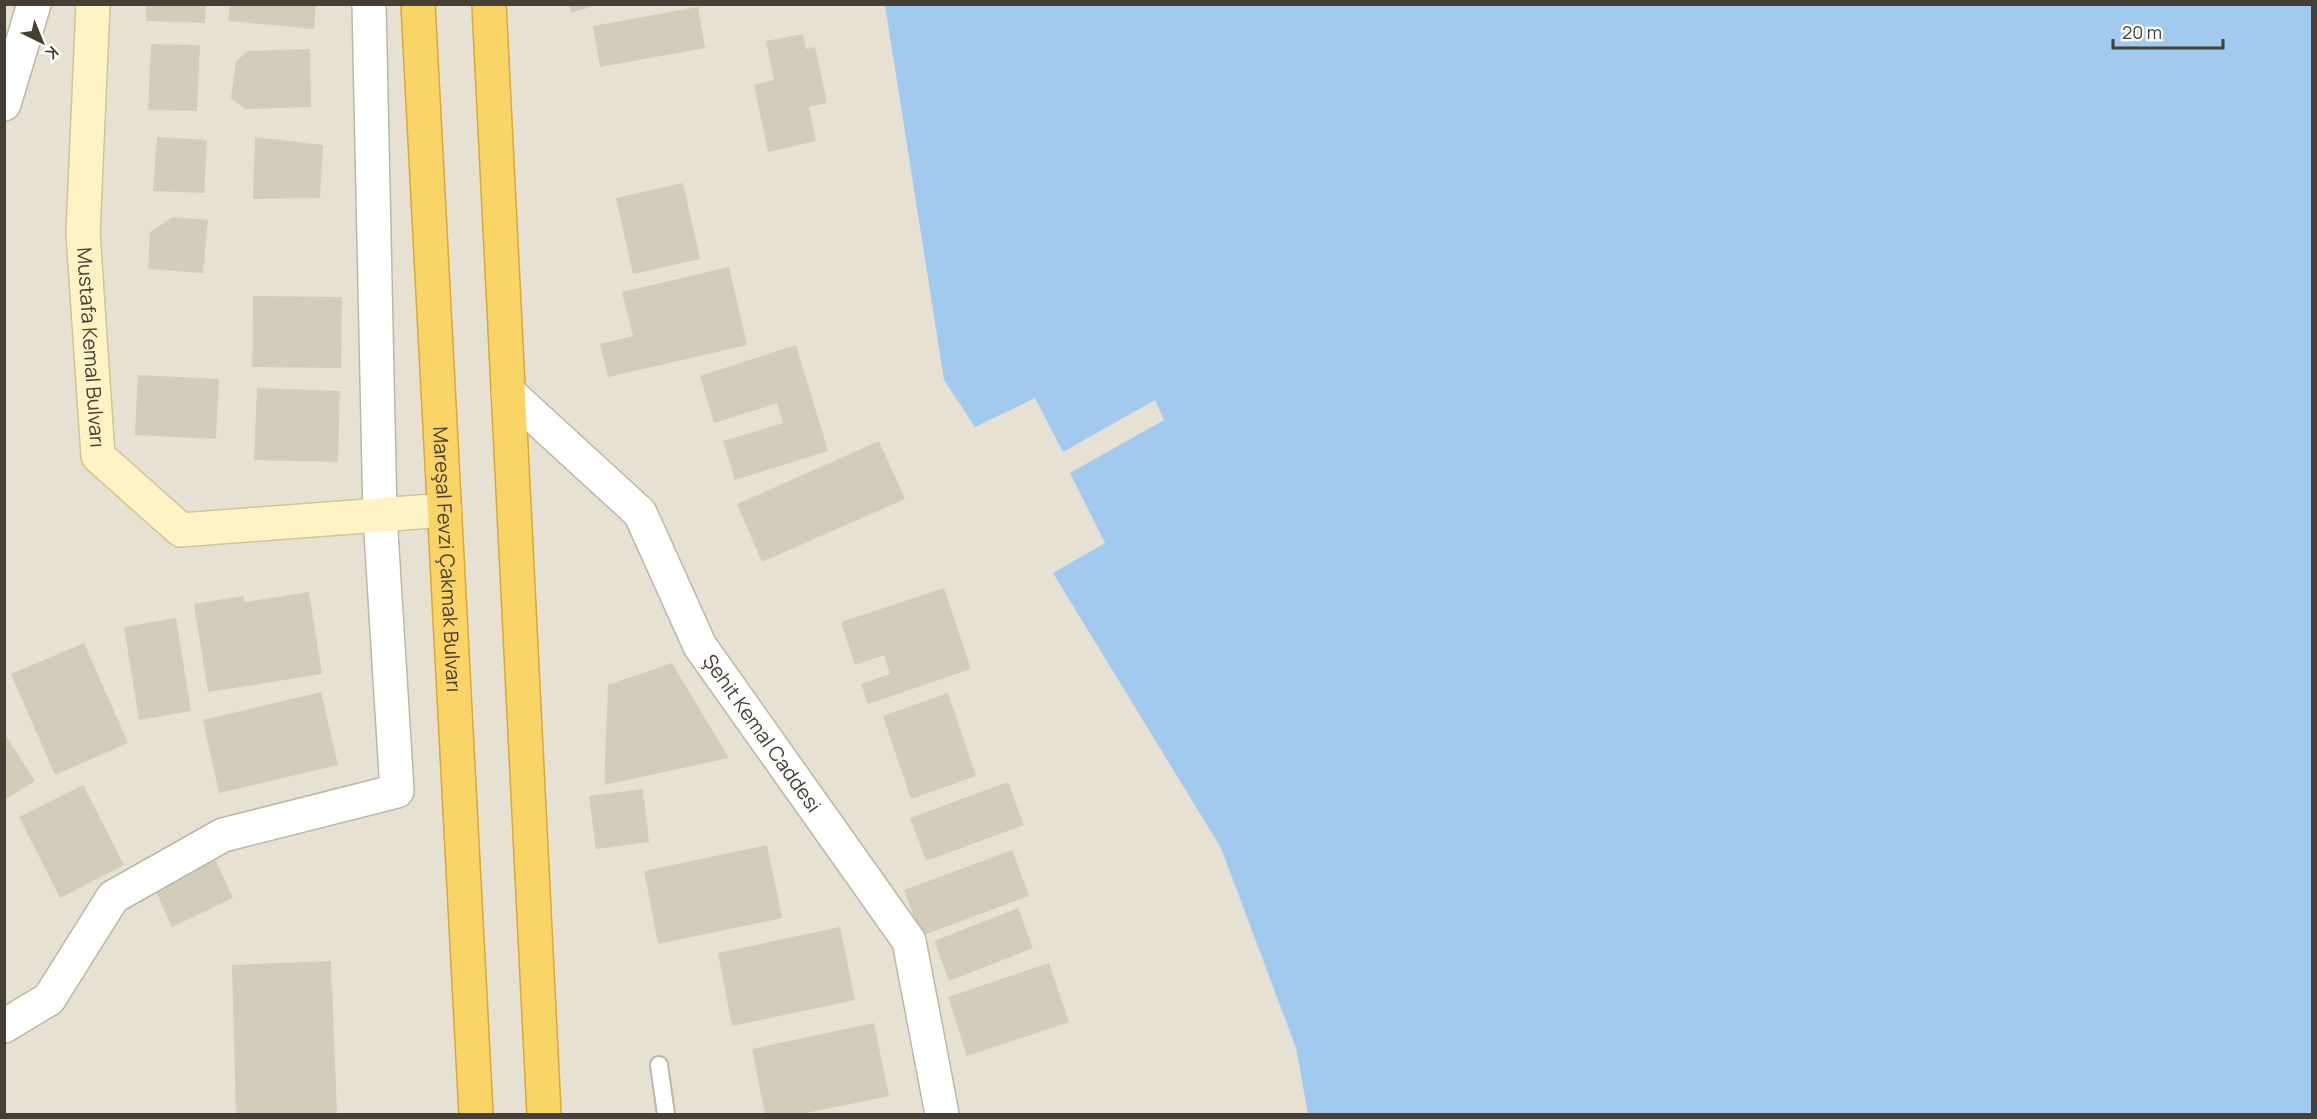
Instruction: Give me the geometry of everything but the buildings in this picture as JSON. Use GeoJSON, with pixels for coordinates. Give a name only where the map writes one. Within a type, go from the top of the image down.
{"type":"FeatureCollection","features":[{"type":"Feature","properties":{"kind":"highway","name":"Mareşal Fevzi Çakmak Bulvarı"},"geometry":{"type":"LineString","coordinates":[[418,4],[476,1114]]}},
{"type":"Feature","properties":{"kind":"highway"},"geometry":{"type":"LineString","coordinates":[[489,4],[544,1114]]}},
{"type":"Feature","properties":{"kind":"street"},"geometry":{"type":"LineString","coordinates":[[4,104],[34,4]]}},
{"type":"Feature","properties":{"kind":"street","name":"Mustafa Kemal Bulvarı"},"geometry":{"type":"LineString","coordinates":[[93,4],[83,233],[98,456],[181,530],[445,510]]}},
{"type":"Feature","properties":{"kind":"street"},"geometry":{"type":"LineString","coordinates":[[4,1026],[49,999],[113,897],[222,835],[397,791],[381,516],[369,4]]}},
{"type":"Feature","properties":{"kind":"street","name":"Şehit Kemal Caddesi"},"geometry":{"type":"LineString","coordinates":[[508,392],[640,513],[700,646],[909,941],[942,1114]]}},
{"type":"Feature","properties":{"kind":"lane"},"geometry":{"type":"LineString","coordinates":[[660,1065],[666,1114]]}},
{"type":"Feature","properties":{"kind":"shaded area"},"geometry":{"type":"Polygon","coordinates":[[[5,5],[1738,5],[1540,1114],[5,1114],[5,5]]]}},
{"type":"Feature","properties":{"kind":"water"},"geometry":{"type":"Polygon","coordinates":[[[885,5],[2312,5],[2312,1114],[1308,1114],[1296,1048],[1221,848],[1053,573],[1105,543],[1070,473],[1164,420],[1155,400],[1063,452],[1035,398],[975,427],[944,380],[885,5]]]}}]}
